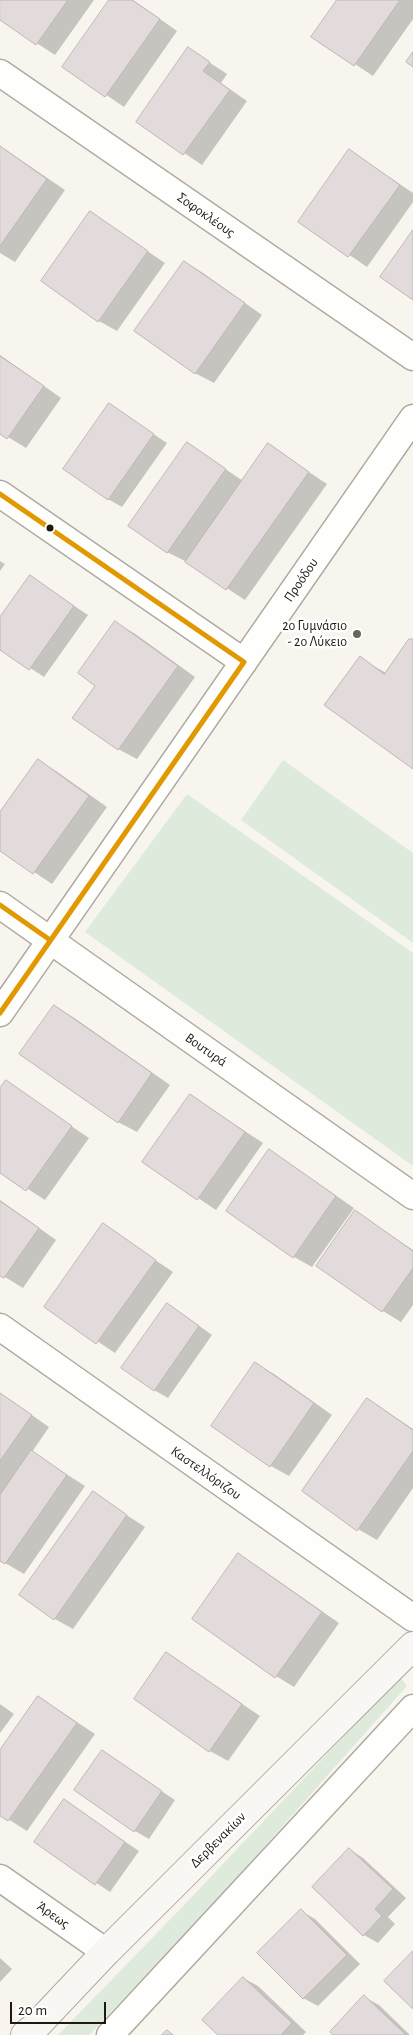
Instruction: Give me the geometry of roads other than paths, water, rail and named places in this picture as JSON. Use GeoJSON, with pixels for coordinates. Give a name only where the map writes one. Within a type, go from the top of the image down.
{"type":"FeatureCollection","features":[{"type":"Feature","properties":{"kind":"street","name":"Σοφοκλέους"},"geometry":{"type":"LineString","coordinates":[[0,73],[413,357]]}},
{"type":"Feature","properties":{"kind":"street","name":"Προόδου"},"geometry":{"type":"LineString","coordinates":[[0,1012],[413,418]]}},
{"type":"Feature","properties":{"kind":"street"},"geometry":{"type":"LineString","coordinates":[[0,494],[244,662]]}},
{"type":"Feature","properties":{"kind":"street","name":"Βουτυρά"},"geometry":{"type":"LineString","coordinates":[[0,905],[413,1196]]}},
{"type":"Feature","properties":{"kind":"street","name":"Καστελλόριζου"},"geometry":{"type":"LineString","coordinates":[[0,1327],[413,1618]]}},
{"type":"Feature","properties":{"kind":"street","name":"Δερβενακίων"},"geometry":{"type":"LineString","coordinates":[[25,2035],[36,2027],[106,1952],[413,1646]]}},
{"type":"Feature","properties":{"kind":"street"},"geometry":{"type":"LineString","coordinates":[[110,2035],[413,1708]]}},
{"type":"Feature","properties":{"kind":"street","name":"Άρεως"},"geometry":{"type":"LineString","coordinates":[[0,1878],[106,1952]]}},
{"type":"Feature","properties":{"kind":"place","name":"2ο Γυμνάσιο - 2ο Λύκειο"},"geometry":{"type":"Point","coordinates":[357,634]}}]}
